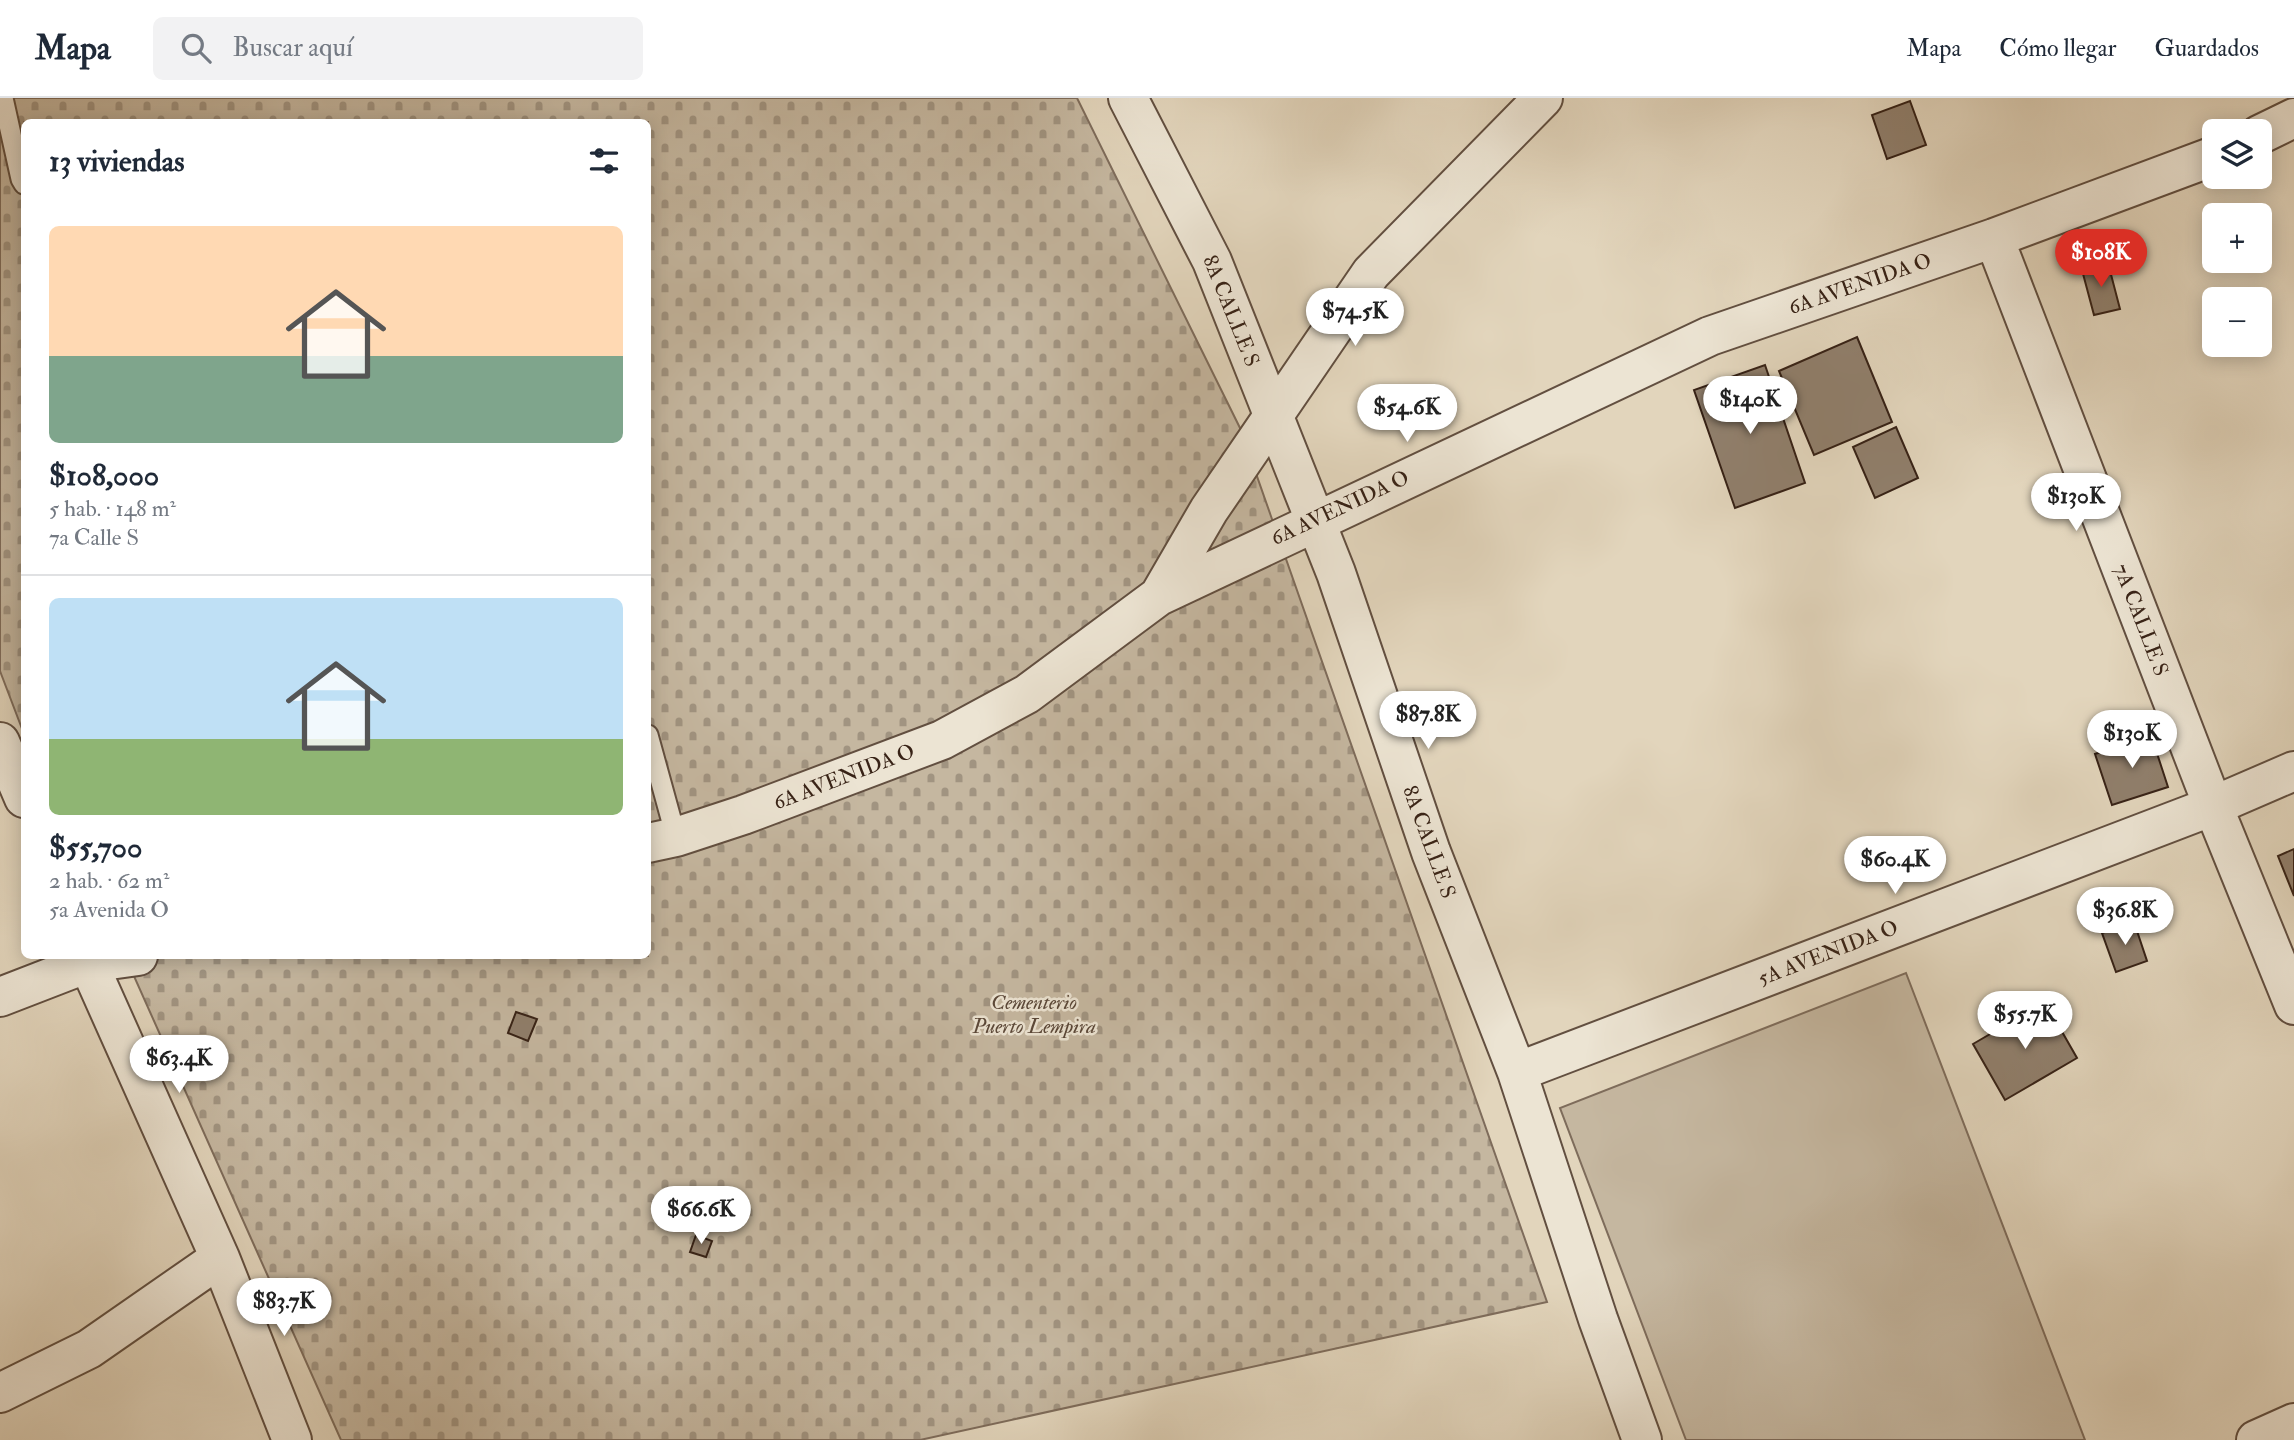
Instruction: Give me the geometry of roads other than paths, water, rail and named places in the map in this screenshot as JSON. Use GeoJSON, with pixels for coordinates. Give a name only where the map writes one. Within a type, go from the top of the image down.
{"type":"FeatureCollection","features":[{"type":"Feature","properties":{"kind":"street","name":"8A CALLE S"},"geometry":{"type":"LineString","coordinates":[[1128,98],[1212,261],[1336,573],[1431,852],[1517,1072],[1598,1319],[1642,1440]]}},
{"type":"Feature","properties":{"kind":"street"},"geometry":{"type":"LineString","coordinates":[[1159,596],[1192,536],[1371,273],[1543,98]]}},
{"type":"Feature","properties":{"kind":"street"},"geometry":{"type":"LineString","coordinates":[[2272,129],[2294,118]]}},
{"type":"Feature","properties":{"kind":"street","name":"6A AVENIDA O"},"geometry":{"type":"LineString","coordinates":[[662,840],[898,758],[987,718],[1027,694],[1159,596],[1314,520],[1710,336],[1994,238],[2202,160]]}},
{"type":"Feature","properties":{"kind":"street","name":"7A CALLE S"},"geometry":{"type":"LineString","coordinates":[[1994,238],[2213,806],[2294,1005]]}},
{"type":"Feature","properties":{"kind":"street"},"geometry":{"type":"LineString","coordinates":[[0,742],[21,791]]}},
{"type":"Feature","properties":{"kind":"street","name":"5A AVENIDA O"},"geometry":{"type":"LineString","coordinates":[[1517,1072],[2213,806],[2294,771]]}},
{"type":"Feature","properties":{"kind":"street"},"geometry":{"type":"LineString","coordinates":[[0,997],[86,959],[219,1258],[292,1440]]}},
{"type":"Feature","properties":{"kind":"street"},"geometry":{"type":"LineString","coordinates":[[0,1393],[89,1349],[219,1258]]}},
{"type":"Feature","properties":{"kind":"street"},"geometry":{"type":"LineString","coordinates":[[2256,1440],[2294,1423]]}},
{"type":"Feature","properties":{"kind":"lane"},"geometry":{"type":"LineString","coordinates":[[3,98],[21,177]]}},
{"type":"Feature","properties":{"kind":"lane"},"geometry":{"type":"LineString","coordinates":[[0,156],[21,180]]}},
{"type":"Feature","properties":{"kind":"lane"},"geometry":{"type":"LineString","coordinates":[[651,758],[662,840]]}},
{"type":"Feature","properties":{"kind":"park label","name":"Cementerio Puerto Lempira"},"geometry":{"type":"Point","coordinates":[1034,1014]}}]}
